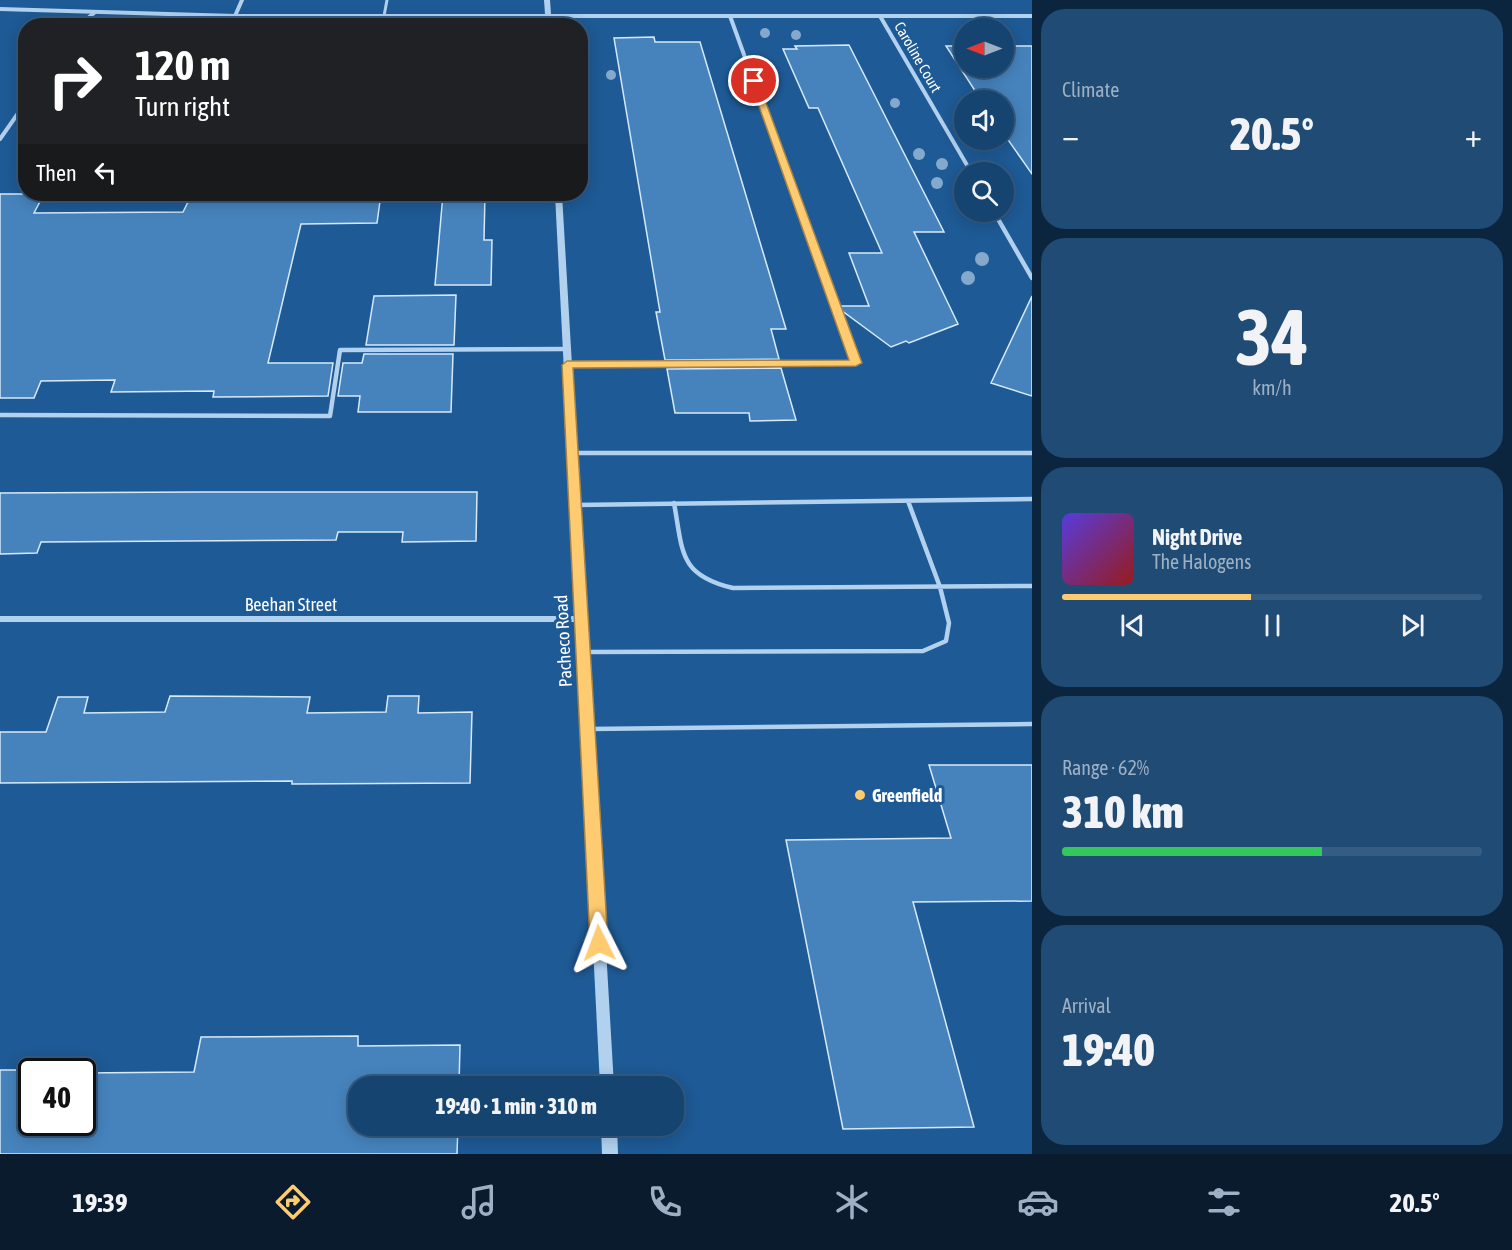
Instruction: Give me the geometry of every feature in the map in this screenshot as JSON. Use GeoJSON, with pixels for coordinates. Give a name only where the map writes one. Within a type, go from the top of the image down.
{"type":"FeatureCollection","features":[{"type":"Feature","properties":{"kind":"street"},"geometry":{"type":"LineString","coordinates":[[235,16],[242,0]]}},
{"type":"Feature","properties":{"kind":"street"},"geometry":{"type":"LineString","coordinates":[[547,0],[548,16]]}},
{"type":"Feature","properties":{"kind":"street"},"geometry":{"type":"LineString","coordinates":[[0,9],[235,16],[1032,16]]}},
{"type":"Feature","properties":{"kind":"street"},"geometry":{"type":"LineString","coordinates":[[88,18],[95,12]]}},
{"type":"Feature","properties":{"kind":"street"},"geometry":{"type":"LineString","coordinates":[[567,365],[856,363],[730,16]]}},
{"type":"Feature","properties":{"kind":"street","name":"Caroline Court"},"geometry":{"type":"LineString","coordinates":[[880,16],[965,162]]}},
{"type":"Feature","properties":{"kind":"street"},"geometry":{"type":"LineString","coordinates":[[0,139],[18,113]]}},
{"type":"Feature","properties":{"kind":"street","name":"Pacheco Road"},"geometry":{"type":"LineString","coordinates":[[558,201],[606,1076]]}},
{"type":"Feature","properties":{"kind":"street"},"geometry":{"type":"LineString","coordinates":[[1000,222],[1032,278]]}},
{"type":"Feature","properties":{"kind":"street"},"geometry":{"type":"LineString","coordinates":[[0,415],[330,416],[340,350],[567,349]]}},
{"type":"Feature","properties":{"kind":"street","name":"Beehan Street"},"geometry":{"type":"LineString","coordinates":[[0,619],[581,618]]}},
{"type":"Feature","properties":{"kind":"street"},"geometry":{"type":"LineString","coordinates":[[609,1136],[610,1154]]}},
{"type":"Feature","properties":{"kind":"lane"},"geometry":{"type":"LineString","coordinates":[[384,16],[387,0]]}},
{"type":"Feature","properties":{"kind":"lane"},"geometry":{"type":"LineString","coordinates":[[572,453],[1032,453]]}},
{"type":"Feature","properties":{"kind":"lane"},"geometry":{"type":"LineString","coordinates":[[575,505],[1032,499]]}},
{"type":"Feature","properties":{"kind":"lane"},"geometry":{"type":"LineString","coordinates":[[583,652],[923,651],[946,641],[949,623],[940,587],[908,501]]}},
{"type":"Feature","properties":{"kind":"lane"},"geometry":{"type":"LineString","coordinates":[[674,503],[687,564],[699,579],[715,585],[733,588],[1032,586]]}},
{"type":"Feature","properties":{"kind":"lane"},"geometry":{"type":"LineString","coordinates":[[587,729],[1032,724]]}},
{"type":"Feature","properties":{"kind":"building"},"geometry":{"type":"Polygon","coordinates":[[[654,37],[655,42],[700,42],[786,329],[771,329],[779,359],[665,360],[656,312],[660,312],[614,38],[654,37]]]}},
{"type":"Feature","properties":{"kind":"building"},"geometry":{"type":"Polygon","coordinates":[[[849,45],[944,232],[914,232],[958,324],[909,343],[906,341],[891,347],[841,310],[840,306],[869,306],[849,253],[882,253],[818,108],[809,108],[783,49],[797,49],[795,46],[849,45]]]}},
{"type":"Feature","properties":{"kind":"building"},"geometry":{"type":"Polygon","coordinates":[[[946,46],[954,46],[954,58],[946,46]]]}},
{"type":"Feature","properties":{"kind":"building"},"geometry":{"type":"Polygon","coordinates":[[[1014,46],[1032,46],[1032,174],[1014,148],[1014,90],[975,90],[967,78],[1014,78],[1014,46]]]}},
{"type":"Feature","properties":{"kind":"building"},"geometry":{"type":"Polygon","coordinates":[[[0,194],[18,194],[18,201],[40,201],[34,213],[183,212],[188,201],[380,201],[377,223],[301,224],[268,363],[333,363],[328,396],[213,397],[214,391],[111,392],[115,380],[41,381],[34,398],[0,398],[0,194]]]}},
{"type":"Feature","properties":{"kind":"building"},"geometry":{"type":"Polygon","coordinates":[[[442,201],[485,201],[484,240],[492,240],[491,285],[435,285],[442,201]]]}},
{"type":"Feature","properties":{"kind":"building"},"geometry":{"type":"Polygon","coordinates":[[[456,295],[454,345],[366,345],[374,296],[456,295]]]}},
{"type":"Feature","properties":{"kind":"building"},"geometry":{"type":"Polygon","coordinates":[[[1032,296],[1032,396],[991,383],[1032,296]]]}},
{"type":"Feature","properties":{"kind":"building"},"geometry":{"type":"Polygon","coordinates":[[[364,354],[453,354],[451,412],[358,412],[360,396],[338,396],[343,363],[362,363],[364,354]]]}},
{"type":"Feature","properties":{"kind":"building"},"geometry":{"type":"Polygon","coordinates":[[[781,368],[796,420],[750,421],[749,413],[675,413],[667,369],[781,368]]]}},
{"type":"Feature","properties":{"kind":"building"},"geometry":{"type":"Polygon","coordinates":[[[477,492],[476,541],[402,542],[403,532],[338,532],[336,540],[41,542],[37,553],[0,554],[0,493],[477,492]]]}},
{"type":"Feature","properties":{"kind":"building"},"geometry":{"type":"Polygon","coordinates":[[[170,696],[310,697],[307,713],[386,712],[388,696],[419,696],[418,713],[472,712],[470,783],[292,784],[292,781],[0,783],[0,732],[46,732],[58,697],[88,697],[84,713],[165,712],[170,696]]]}},
{"type":"Feature","properties":{"kind":"building"},"geometry":{"type":"Polygon","coordinates":[[[929,765],[1032,765],[1032,901],[913,902],[974,1127],[843,1129],[786,840],[951,838],[929,765]]]}},
{"type":"Feature","properties":{"kind":"building"},"geometry":{"type":"Polygon","coordinates":[[[358,1036],[358,1046],[460,1045],[459,1076],[348,1076],[348,1136],[458,1136],[457,1154],[0,1154],[0,1070],[18,1070],[18,1136],[96,1136],[96,1073],[194,1072],[201,1037],[358,1036]]]}},
{"type":"Feature","properties":{"kind":"place","name":"Greenfield"},"geometry":{"type":"Point","coordinates":[860,795]}},
{"type":"Feature","properties":{"kind":"route"},"geometry":{"type":"LineString","coordinates":[[599,943],[567,365],[856,363],[754,81]]}}]}
